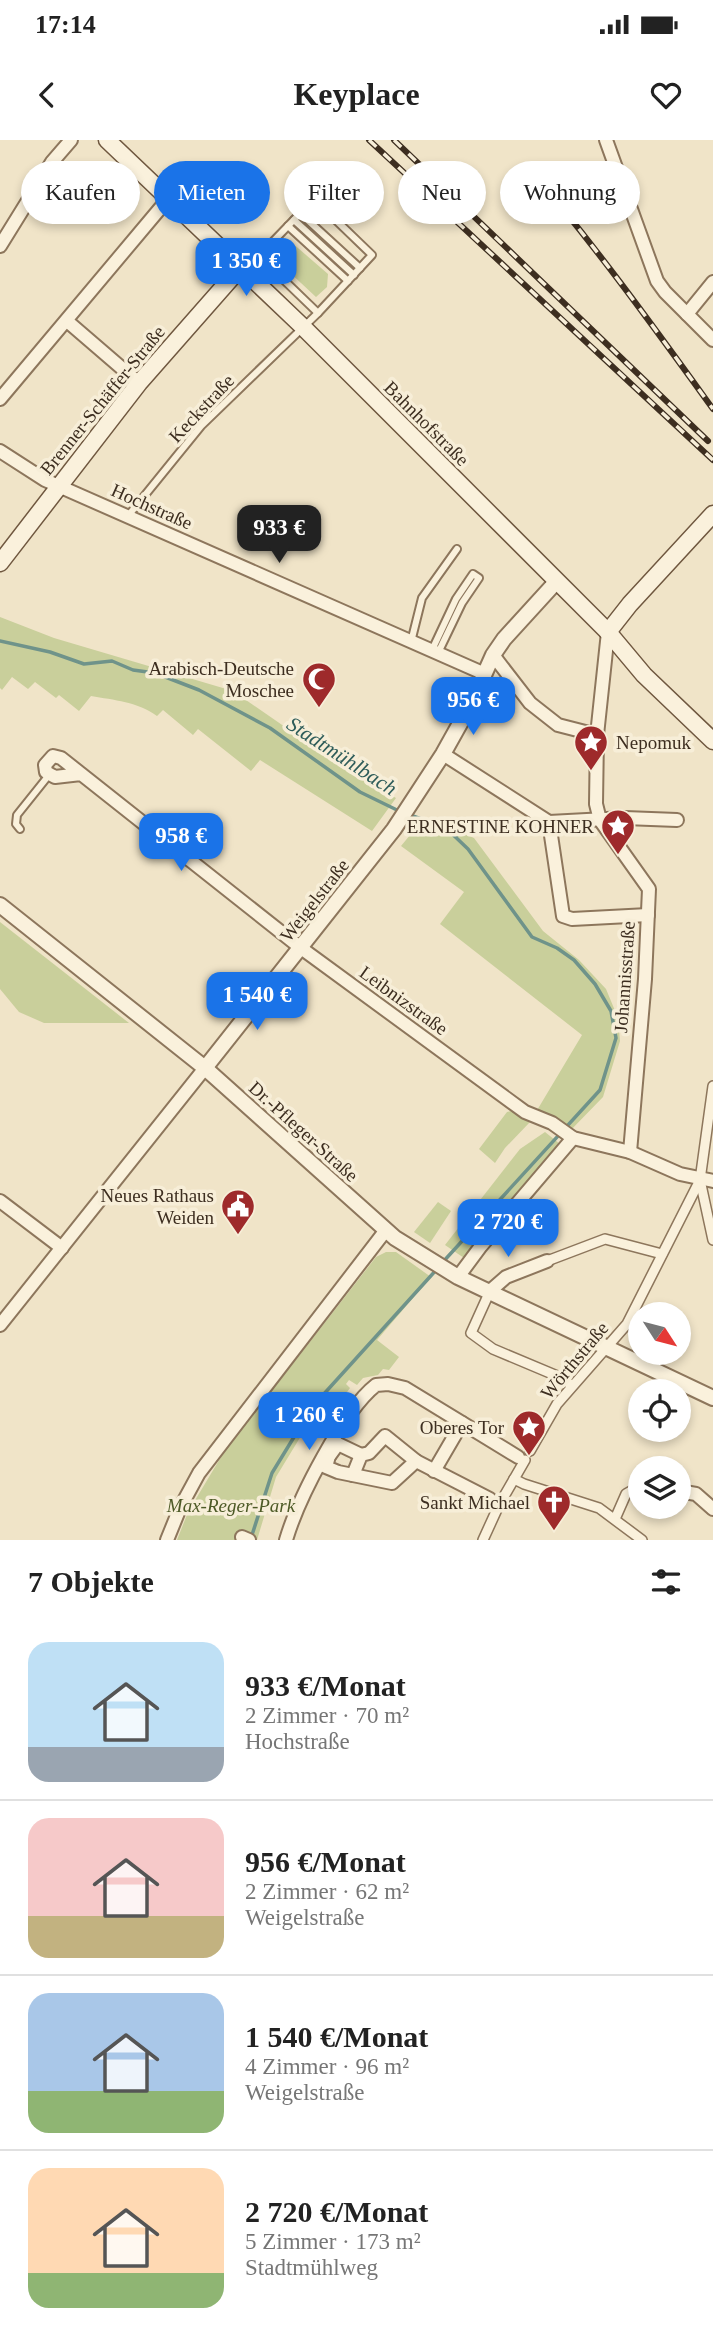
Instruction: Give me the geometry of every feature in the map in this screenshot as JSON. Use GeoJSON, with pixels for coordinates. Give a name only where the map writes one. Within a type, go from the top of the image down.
{"type":"FeatureCollection","features":[{"type":"Feature","properties":{"kind":"main road","name":"Bahnhofstraße"},"geometry":{"type":"LineString","coordinates":[[107,140],[154,185]]}},
{"type":"Feature","properties":{"kind":"main road","name":"Bahnhofstraße"},"geometry":{"type":"LineString","coordinates":[[195,224],[303,327],[608,632],[644,675],[713,741]]}},
{"type":"Feature","properties":{"kind":"main road","name":"Brenner-Schäffer-Straße"},"geometry":{"type":"LineString","coordinates":[[0,563],[139,383],[241,267]]}},
{"type":"Feature","properties":{"kind":"main road"},"geometry":{"type":"LineString","coordinates":[[608,632],[630,604],[713,514]]}},
{"type":"Feature","properties":{"kind":"street"},"geometry":{"type":"LineString","coordinates":[[0,246],[52,162],[71,140]]}},
{"type":"Feature","properties":{"kind":"street"},"geometry":{"type":"LineString","coordinates":[[606,140],[657,281],[713,340]]}},
{"type":"Feature","properties":{"kind":"street"},"geometry":{"type":"LineString","coordinates":[[0,399],[154,216]]}},
{"type":"Feature","properties":{"kind":"street"},"geometry":{"type":"LineString","coordinates":[[687,314],[713,282]]}},
{"type":"Feature","properties":{"kind":"street"},"geometry":{"type":"LineString","coordinates":[[67,321],[139,383]]}},
{"type":"Feature","properties":{"kind":"street","name":"Hochstraße"},"geometry":{"type":"LineString","coordinates":[[0,451],[45,480],[485,674]]}},
{"type":"Feature","properties":{"kind":"street","name":"Weigelstraße"},"geometry":{"type":"LineString","coordinates":[[0,1325],[394,829],[443,754],[472,702],[493,655],[515,625],[556,582]]}},
{"type":"Feature","properties":{"kind":"street","name":"Johannisstraße"},"geometry":{"type":"LineString","coordinates":[[608,632],[597,735],[596,804],[600,820],[649,889],[645,979],[630,1152]]}},
{"type":"Feature","properties":{"kind":"street"},"geometry":{"type":"LineString","coordinates":[[493,655],[530,703],[558,725],[597,735]]}},
{"type":"Feature","properties":{"kind":"street"},"geometry":{"type":"LineString","coordinates":[[443,754],[549,822],[625,818],[677,820]]}},
{"type":"Feature","properties":{"kind":"street","name":"Leibnizstraße"},"geometry":{"type":"LineString","coordinates":[[49,775],[44,769],[45,765],[53,756],[61,758],[301,948],[525,1112],[552,1123],[569,1136],[630,1152],[680,1174],[706,1181]]}},
{"type":"Feature","properties":{"kind":"street"},"geometry":{"type":"LineString","coordinates":[[49,775],[81,774]]}},
{"type":"Feature","properties":{"kind":"street"},"geometry":{"type":"LineString","coordinates":[[549,822],[563,916],[572,919],[648,915]]}},
{"type":"Feature","properties":{"kind":"street","name":"Dr.-Pfleger-Straße"},"geometry":{"type":"LineString","coordinates":[[0,905],[205,1068],[386,1230],[446,1271],[713,1398]]}},
{"type":"Feature","properties":{"kind":"street"},"geometry":{"type":"LineString","coordinates":[[713,1086],[706,1181],[713,1240]]}},
{"type":"Feature","properties":{"kind":"street"},"geometry":{"type":"LineString","coordinates":[[446,1271],[481,1246],[569,1136]]}},
{"type":"Feature","properties":{"kind":"street","name":"Wörthstraße"},"geometry":{"type":"LineString","coordinates":[[484,1540],[495,1502],[514,1479],[524,1457],[571,1385],[627,1324],[662,1254],[706,1181]]}},
{"type":"Feature","properties":{"kind":"street"},"geometry":{"type":"LineString","coordinates":[[0,1201],[62,1248]]}},
{"type":"Feature","properties":{"kind":"street"},"geometry":{"type":"LineString","coordinates":[[167,1540],[199,1473],[386,1230]]}},
{"type":"Feature","properties":{"kind":"street"},"geometry":{"type":"LineString","coordinates":[[571,1385],[562,1378],[493,1349],[471,1333],[490,1291],[506,1278],[605,1239],[662,1254]]}},
{"type":"Feature","properties":{"kind":"street"},"geometry":{"type":"LineString","coordinates":[[286,1540],[300,1500],[355,1409],[376,1385],[388,1384],[405,1388],[524,1457]]}},
{"type":"Feature","properties":{"kind":"street"},"geometry":{"type":"LineString","coordinates":[[434,1471],[463,1423]]}},
{"type":"Feature","properties":{"kind":"street"},"geometry":{"type":"LineString","coordinates":[[416,1461],[392,1483],[326,1467],[328,1454],[338,1444],[361,1455],[369,1453],[385,1436],[416,1461],[495,1502]]}},
{"type":"Feature","properties":{"kind":"street"},"geometry":{"type":"LineString","coordinates":[[353,1475],[361,1455]]}},
{"type":"Feature","properties":{"kind":"street"},"geometry":{"type":"LineString","coordinates":[[514,1479],[599,1508],[638,1539]]}},
{"type":"Feature","properties":{"kind":"street"},"geometry":{"type":"LineString","coordinates":[[615,1520],[628,1493]]}},
{"type":"Feature","properties":{"kind":"street"},"geometry":{"type":"LineString","coordinates":[[691,1493],[713,1507]]}},
{"type":"Feature","properties":{"kind":"lane"},"geometry":{"type":"LineString","coordinates":[[298,224],[351,278]]}},
{"type":"Feature","properties":{"kind":"lane"},"geometry":{"type":"LineString","coordinates":[[312,224],[360,268],[372,255],[339,224]]}},
{"type":"Feature","properties":{"kind":"lane"},"geometry":{"type":"LineString","coordinates":[[241,267],[259,256],[288,226],[351,278]]}},
{"type":"Feature","properties":{"kind":"lane"},"geometry":{"type":"LineString","coordinates":[[259,256],[318,313]]}},
{"type":"Feature","properties":{"kind":"lane","name":"Keckstraße"},"geometry":{"type":"LineString","coordinates":[[128,516],[201,426],[318,313],[360,268]]}},
{"type":"Feature","properties":{"kind":"lane"},"geometry":{"type":"LineString","coordinates":[[411,642],[422,598],[457,549]]}},
{"type":"Feature","properties":{"kind":"lane"},"geometry":{"type":"LineString","coordinates":[[473,573],[479,578],[435,652],[456,598],[473,573]]}},
{"type":"Feature","properties":{"kind":"lane"},"geometry":{"type":"LineString","coordinates":[[20,829],[16,824],[17,815],[49,775]]}},
{"type":"Feature","properties":{"kind":"green space"},"geometry":{"type":"Polygon","coordinates":[[[291,242],[328,274],[327,287],[316,297],[286,269],[289,266],[277,254],[291,242]]]}},
{"type":"Feature","properties":{"kind":"green space"},"geometry":{"type":"Polygon","coordinates":[[[0,617],[54,638],[233,691],[353,774],[396,798],[372,831],[260,760],[251,771],[198,729],[193,735],[163,710],[157,716],[134,705],[91,696],[79,711],[59,695],[56,698],[35,682],[28,689],[12,677],[2,690],[0,617]]]}},
{"type":"Feature","properties":{"kind":"green space"},"geometry":{"type":"Polygon","coordinates":[[[425,817],[474,838],[543,931],[579,960],[606,989],[618,1018],[620,1041],[603,1097],[569,1132],[536,1112],[582,1035],[440,924],[464,892],[401,846],[425,817]]]}},
{"type":"Feature","properties":{"kind":"green space"},"geometry":{"type":"Polygon","coordinates":[[[0,922],[129,1023],[44,1023],[19,1012],[0,989],[0,922]]]}},
{"type":"Feature","properties":{"kind":"green space"},"geometry":{"type":"Polygon","coordinates":[[[511,1111],[530,1122],[505,1148],[495,1163],[479,1149],[507,1112],[511,1111]]]}},
{"type":"Feature","properties":{"kind":"green space"},"geometry":{"type":"Polygon","coordinates":[[[545,1132],[560,1144],[467,1260],[445,1245],[520,1149],[545,1132]]]}},
{"type":"Feature","properties":{"kind":"green space"},"geometry":{"type":"Polygon","coordinates":[[[438,1202],[451,1211],[430,1243],[414,1232],[438,1202]]]}},
{"type":"Feature","properties":{"kind":"green space","name":"Max-Reger-Park"},"geometry":{"type":"Polygon","coordinates":[[[386,1252],[396,1252],[431,1277],[377,1340],[399,1357],[389,1370],[383,1369],[378,1375],[363,1378],[357,1385],[349,1380],[346,1384],[350,1388],[324,1424],[316,1424],[318,1433],[315,1438],[304,1431],[276,1477],[257,1540],[177,1540],[188,1512],[224,1452],[376,1257],[386,1252]]]}},
{"type":"Feature","properties":{"kind":"waterway","name":"Stadtmühlbach"},"geometry":{"type":"LineString","coordinates":[[0,641],[50,652],[84,664],[112,661],[133,670],[155,673],[199,690],[270,728],[360,792],[399,811]]}},
{"type":"Feature","properties":{"kind":"waterway","name":"Stadtmühlbach"},"geometry":{"type":"LineString","coordinates":[[410,815],[446,828],[468,849],[532,937],[557,948],[574,960],[595,984],[611,1011],[616,1038],[600,1090],[442,1263]]}},
{"type":"Feature","properties":{"kind":"waterway","name":"Stadtmühlbach"},"geometry":{"type":"LineString","coordinates":[[251,1538],[272,1473],[313,1406],[437,1269]]}},
{"type":"Feature","properties":{"kind":"railway"},"geometry":{"type":"LineString","coordinates":[[369,140],[713,460]]}},
{"type":"Feature","properties":{"kind":"railway"},"geometry":{"type":"LineString","coordinates":[[394,140],[708,441]]}},
{"type":"Feature","properties":{"kind":"railway"},"geometry":{"type":"LineString","coordinates":[[574,224],[646,316],[713,409]]}},
{"type":"Feature","properties":{"kind":"place","name":"Arabisch-Deutsche Moschee"},"geometry":{"type":"Point","coordinates":[319,709]}},
{"type":"Feature","properties":{"kind":"place","name":"Nepomuk"},"geometry":{"type":"Point","coordinates":[591,772]}},
{"type":"Feature","properties":{"kind":"place","name":"ERNESTINE KOHNER"},"geometry":{"type":"Point","coordinates":[618,856]}},
{"type":"Feature","properties":{"kind":"place","name":"Neues Rathaus Weiden"},"geometry":{"type":"Point","coordinates":[238,1236]}},
{"type":"Feature","properties":{"kind":"place","name":"Oberes Tor"},"geometry":{"type":"Point","coordinates":[529,1457]}},
{"type":"Feature","properties":{"kind":"place","name":"Sankt Michael"},"geometry":{"type":"Point","coordinates":[554,1532]}}]}
